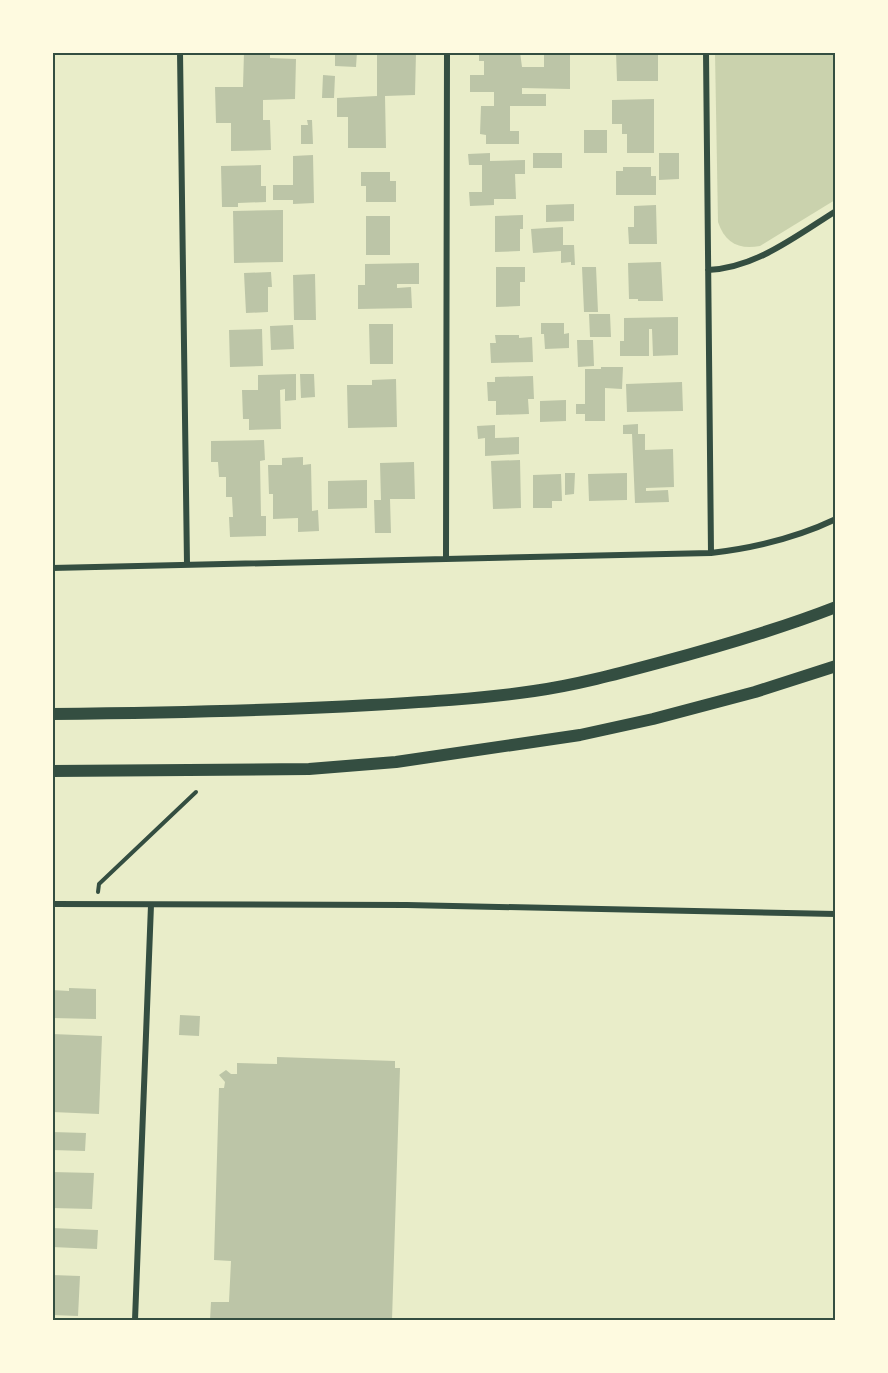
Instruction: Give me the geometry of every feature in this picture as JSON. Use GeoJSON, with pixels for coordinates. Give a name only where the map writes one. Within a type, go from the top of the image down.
{"type":"FeatureCollection","features":[{"type":"Feature","properties":{"kind":"main road"},"geometry":{"type":"LineString","coordinates":[[52,714],[194,713],[476,699],[590,681],[717,647],[836,608]]}},
{"type":"Feature","properties":{"kind":"main road"},"geometry":{"type":"LineString","coordinates":[[52,771],[309,769],[396,762],[580,735],[653,719],[755,692],[836,666]]}},
{"type":"Feature","properties":{"kind":"street"},"geometry":{"type":"LineString","coordinates":[[180,52],[187,564]]}},
{"type":"Feature","properties":{"kind":"street"},"geometry":{"type":"LineString","coordinates":[[446,559],[447,52]]}},
{"type":"Feature","properties":{"kind":"street"},"geometry":{"type":"LineString","coordinates":[[706,52],[711,553]]}},
{"type":"Feature","properties":{"kind":"street"},"geometry":{"type":"LineString","coordinates":[[708,270],[726,270],[747,264],[836,211]]}},
{"type":"Feature","properties":{"kind":"street"},"geometry":{"type":"LineString","coordinates":[[52,568],[711,553],[768,544],[796,536],[836,519]]}},
{"type":"Feature","properties":{"kind":"street"},"geometry":{"type":"LineString","coordinates":[[52,904],[419,905],[836,914]]}},
{"type":"Feature","properties":{"kind":"street"},"geometry":{"type":"LineString","coordinates":[[135,1320],[151,905]]}},
{"type":"Feature","properties":{"kind":"path"},"geometry":{"type":"LineString","coordinates":[[99,884],[196,792]]}},
{"type":"Feature","properties":{"kind":"green space"},"geometry":{"type":"Polygon","coordinates":[[[715,53],[835,53],[835,200],[760,246],[739,246],[729,240],[718,222],[715,53]]]}},
{"type":"Feature","properties":{"kind":"building"},"geometry":{"type":"Polygon","coordinates":[[[244,52],[270,52],[270,58],[296,59],[295,99],[263,100],[263,120],[270,120],[271,150],[231,151],[231,123],[216,123],[215,87],[243,87],[244,52]]]}},
{"type":"Feature","properties":{"kind":"building"},"geometry":{"type":"Polygon","coordinates":[[[335,52],[357,52],[356,67],[335,66],[335,52]]]}},
{"type":"Feature","properties":{"kind":"building"},"geometry":{"type":"Polygon","coordinates":[[[377,52],[416,52],[415,95],[385,96],[386,148],[348,148],[348,117],[337,117],[337,98],[377,96],[377,52]]]}},
{"type":"Feature","properties":{"kind":"building"},"geometry":{"type":"Polygon","coordinates":[[[479,52],[520,52],[522,67],[544,67],[544,52],[570,52],[570,89],[522,88],[522,94],[546,94],[546,106],[510,106],[510,131],[519,131],[519,144],[486,144],[486,135],[480,134],[481,106],[494,106],[494,92],[470,92],[470,75],[484,75],[484,61],[479,61],[479,52]]]}},
{"type":"Feature","properties":{"kind":"building"},"geometry":{"type":"Polygon","coordinates":[[[616,52],[658,52],[658,81],[617,81],[616,52]]]}},
{"type":"Feature","properties":{"kind":"building"},"geometry":{"type":"Polygon","coordinates":[[[323,75],[335,76],[334,98],[322,98],[323,75]]]}},
{"type":"Feature","properties":{"kind":"building"},"geometry":{"type":"Polygon","coordinates":[[[654,99],[654,153],[627,153],[627,134],[622,134],[622,124],[612,124],[612,100],[654,99]]]}},
{"type":"Feature","properties":{"kind":"building"},"geometry":{"type":"Polygon","coordinates":[[[307,120],[312,120],[313,144],[301,144],[301,125],[308,125],[307,120]]]}},
{"type":"Feature","properties":{"kind":"building"},"geometry":{"type":"Polygon","coordinates":[[[584,130],[607,130],[607,153],[584,153],[584,130]]]}},
{"type":"Feature","properties":{"kind":"building"},"geometry":{"type":"Polygon","coordinates":[[[490,153],[490,161],[525,160],[525,174],[515,174],[516,199],[494,199],[494,205],[470,206],[469,192],[482,192],[482,165],[469,165],[468,154],[490,153]]]}},
{"type":"Feature","properties":{"kind":"building"},"geometry":{"type":"Polygon","coordinates":[[[533,153],[562,153],[562,168],[533,168],[533,153]]]}},
{"type":"Feature","properties":{"kind":"building"},"geometry":{"type":"Polygon","coordinates":[[[659,153],[679,153],[679,179],[659,180],[659,153]]]}},
{"type":"Feature","properties":{"kind":"building"},"geometry":{"type":"Polygon","coordinates":[[[313,155],[314,203],[293,204],[293,200],[273,200],[273,185],[293,185],[293,156],[313,155]]]}},
{"type":"Feature","properties":{"kind":"building"},"geometry":{"type":"Polygon","coordinates":[[[261,165],[261,186],[266,186],[266,202],[238,203],[238,207],[222,207],[221,166],[261,165]]]}},
{"type":"Feature","properties":{"kind":"building"},"geometry":{"type":"Polygon","coordinates":[[[623,167],[651,167],[651,176],[656,176],[656,195],[616,195],[616,171],[623,171],[623,167]]]}},
{"type":"Feature","properties":{"kind":"building"},"geometry":{"type":"Polygon","coordinates":[[[361,172],[390,172],[390,181],[396,181],[396,202],[366,202],[366,186],[361,186],[361,172]]]}},
{"type":"Feature","properties":{"kind":"building"},"geometry":{"type":"Polygon","coordinates":[[[574,204],[574,221],[546,222],[546,205],[574,204]]]}},
{"type":"Feature","properties":{"kind":"building"},"geometry":{"type":"Polygon","coordinates":[[[656,205],[657,244],[629,244],[628,227],[634,227],[634,206],[656,205]]]}},
{"type":"Feature","properties":{"kind":"building"},"geometry":{"type":"Polygon","coordinates":[[[283,210],[283,262],[234,263],[233,211],[283,210]]]}},
{"type":"Feature","properties":{"kind":"building"},"geometry":{"type":"Polygon","coordinates":[[[523,215],[523,229],[520,229],[520,251],[495,252],[495,216],[523,215]]]}},
{"type":"Feature","properties":{"kind":"building"},"geometry":{"type":"Polygon","coordinates":[[[366,216],[390,216],[390,255],[366,255],[366,216]]]}},
{"type":"Feature","properties":{"kind":"building"},"geometry":{"type":"Polygon","coordinates":[[[563,227],[563,245],[574,245],[575,265],[571,265],[571,262],[561,263],[561,251],[533,253],[531,229],[563,227]]]}},
{"type":"Feature","properties":{"kind":"building"},"geometry":{"type":"Polygon","coordinates":[[[661,262],[663,301],[629,299],[628,263],[661,262]]]}},
{"type":"Feature","properties":{"kind":"building"},"geometry":{"type":"Polygon","coordinates":[[[419,263],[419,284],[397,284],[397,288],[411,287],[412,308],[358,309],[358,285],[365,285],[365,264],[419,263]]]}},
{"type":"Feature","properties":{"kind":"building"},"geometry":{"type":"Polygon","coordinates":[[[496,267],[525,267],[525,282],[520,282],[520,306],[496,307],[496,267]]]}},
{"type":"Feature","properties":{"kind":"building"},"geometry":{"type":"Polygon","coordinates":[[[582,267],[596,267],[598,312],[584,312],[582,267]]]}},
{"type":"Feature","properties":{"kind":"building"},"geometry":{"type":"Polygon","coordinates":[[[271,272],[272,287],[268,287],[268,312],[246,313],[244,273],[271,272]]]}},
{"type":"Feature","properties":{"kind":"building"},"geometry":{"type":"Polygon","coordinates":[[[315,274],[316,320],[294,320],[293,275],[315,274]]]}},
{"type":"Feature","properties":{"kind":"building"},"geometry":{"type":"Polygon","coordinates":[[[589,314],[610,314],[611,337],[590,337],[589,314]]]}},
{"type":"Feature","properties":{"kind":"building"},"geometry":{"type":"Polygon","coordinates":[[[678,317],[678,355],[653,356],[652,329],[649,329],[649,356],[620,356],[620,341],[624,341],[624,318],[678,317]]]}},
{"type":"Feature","properties":{"kind":"building"},"geometry":{"type":"Polygon","coordinates":[[[541,323],[564,323],[564,334],[569,333],[569,348],[545,349],[541,323]]]}},
{"type":"Feature","properties":{"kind":"building"},"geometry":{"type":"Polygon","coordinates":[[[369,324],[393,324],[393,364],[370,364],[369,324]]]}},
{"type":"Feature","properties":{"kind":"building"},"geometry":{"type":"Polygon","coordinates":[[[293,325],[294,349],[271,350],[270,326],[293,325]]]}},
{"type":"Feature","properties":{"kind":"building"},"geometry":{"type":"Polygon","coordinates":[[[262,329],[263,366],[230,367],[229,330],[262,329]]]}},
{"type":"Feature","properties":{"kind":"building"},"geometry":{"type":"Polygon","coordinates":[[[495,335],[532,337],[533,362],[491,363],[490,343],[496,343],[495,335]]]}},
{"type":"Feature","properties":{"kind":"building"},"geometry":{"type":"Polygon","coordinates":[[[577,340],[593,340],[594,366],[578,367],[577,340]]]}},
{"type":"Feature","properties":{"kind":"building"},"geometry":{"type":"Polygon","coordinates":[[[601,367],[623,367],[622,389],[605,388],[605,421],[585,421],[585,414],[576,414],[576,404],[585,404],[585,369],[601,369],[601,367]]]}},
{"type":"Feature","properties":{"kind":"building"},"geometry":{"type":"Polygon","coordinates":[[[296,374],[296,400],[285,401],[285,389],[280,390],[281,429],[249,430],[249,419],[243,419],[242,390],[258,390],[258,375],[296,374]]]}},
{"type":"Feature","properties":{"kind":"building"},"geometry":{"type":"Polygon","coordinates":[[[300,374],[314,374],[315,397],[301,398],[300,374]]]}},
{"type":"Feature","properties":{"kind":"building"},"geometry":{"type":"Polygon","coordinates":[[[533,376],[534,399],[528,399],[529,414],[496,415],[496,401],[488,401],[487,382],[495,382],[495,377],[533,376]]]}},
{"type":"Feature","properties":{"kind":"building"},"geometry":{"type":"Polygon","coordinates":[[[396,379],[397,427],[348,428],[347,385],[372,385],[372,380],[396,379]]]}},
{"type":"Feature","properties":{"kind":"building"},"geometry":{"type":"Polygon","coordinates":[[[682,382],[683,411],[627,412],[626,384],[682,382]]]}},
{"type":"Feature","properties":{"kind":"building"},"geometry":{"type":"Polygon","coordinates":[[[566,400],[566,421],[540,422],[540,401],[566,400]]]}},
{"type":"Feature","properties":{"kind":"building"},"geometry":{"type":"Polygon","coordinates":[[[638,424],[638,434],[645,434],[645,450],[673,449],[674,487],[646,488],[646,491],[668,490],[669,502],[635,503],[632,434],[623,434],[623,425],[638,424]]]}},
{"type":"Feature","properties":{"kind":"building"},"geometry":{"type":"Polygon","coordinates":[[[495,425],[495,438],[519,437],[519,454],[485,456],[485,438],[478,439],[477,426],[495,425]]]}},
{"type":"Feature","properties":{"kind":"building"},"geometry":{"type":"Polygon","coordinates":[[[264,440],[265,460],[260,461],[261,516],[266,516],[266,536],[230,537],[229,517],[233,517],[232,497],[226,497],[226,477],[219,477],[218,462],[211,462],[211,441],[264,440]]]}},
{"type":"Feature","properties":{"kind":"building"},"geometry":{"type":"Polygon","coordinates":[[[303,457],[303,465],[311,464],[312,511],[318,510],[319,531],[298,532],[298,518],[273,519],[273,494],[269,494],[268,465],[282,465],[282,458],[303,457]]]}},
{"type":"Feature","properties":{"kind":"building"},"geometry":{"type":"Polygon","coordinates":[[[520,460],[521,508],[493,509],[491,461],[520,460]]]}},
{"type":"Feature","properties":{"kind":"building"},"geometry":{"type":"Polygon","coordinates":[[[414,462],[415,499],[390,499],[391,533],[375,533],[374,500],[381,500],[380,463],[414,462]]]}},
{"type":"Feature","properties":{"kind":"building"},"geometry":{"type":"Polygon","coordinates":[[[565,473],[575,473],[574,494],[565,495],[565,473]]]}},
{"type":"Feature","properties":{"kind":"building"},"geometry":{"type":"Polygon","coordinates":[[[627,473],[627,500],[589,501],[588,474],[627,473]]]}},
{"type":"Feature","properties":{"kind":"building"},"geometry":{"type":"Polygon","coordinates":[[[561,474],[562,501],[552,501],[552,508],[533,508],[533,475],[561,474]]]}},
{"type":"Feature","properties":{"kind":"building"},"geometry":{"type":"Polygon","coordinates":[[[367,480],[367,508],[328,509],[328,481],[367,480]]]}},
{"type":"Feature","properties":{"kind":"building"},"geometry":{"type":"Polygon","coordinates":[[[69,988],[96,989],[96,1019],[52,1018],[52,990],[69,991],[69,988]]]}},
{"type":"Feature","properties":{"kind":"building"},"geometry":{"type":"Polygon","coordinates":[[[180,1015],[200,1016],[199,1036],[179,1035],[180,1015]]]}},
{"type":"Feature","properties":{"kind":"building"},"geometry":{"type":"Polygon","coordinates":[[[52,1034],[102,1036],[99,1114],[52,1112],[52,1034]]]}},
{"type":"Feature","properties":{"kind":"building"},"geometry":{"type":"Polygon","coordinates":[[[277,1057],[395,1061],[395,1068],[400,1068],[392,1320],[210,1320],[211,1302],[229,1302],[231,1261],[214,1260],[219,1088],[224,1088],[225,1082],[219,1075],[226,1070],[231,1074],[237,1074],[237,1063],[277,1064],[277,1057]]]}},
{"type":"Feature","properties":{"kind":"building"},"geometry":{"type":"Polygon","coordinates":[[[52,1132],[86,1133],[85,1151],[52,1150],[52,1132]]]}},
{"type":"Feature","properties":{"kind":"building"},"geometry":{"type":"Polygon","coordinates":[[[52,1172],[94,1173],[92,1209],[52,1208],[52,1172]]]}},
{"type":"Feature","properties":{"kind":"building"},"geometry":{"type":"Polygon","coordinates":[[[52,1228],[98,1230],[97,1249],[52,1247],[52,1228]]]}},
{"type":"Feature","properties":{"kind":"building"},"geometry":{"type":"Polygon","coordinates":[[[52,1275],[80,1276],[78,1316],[52,1315],[52,1275]]]}}]}
